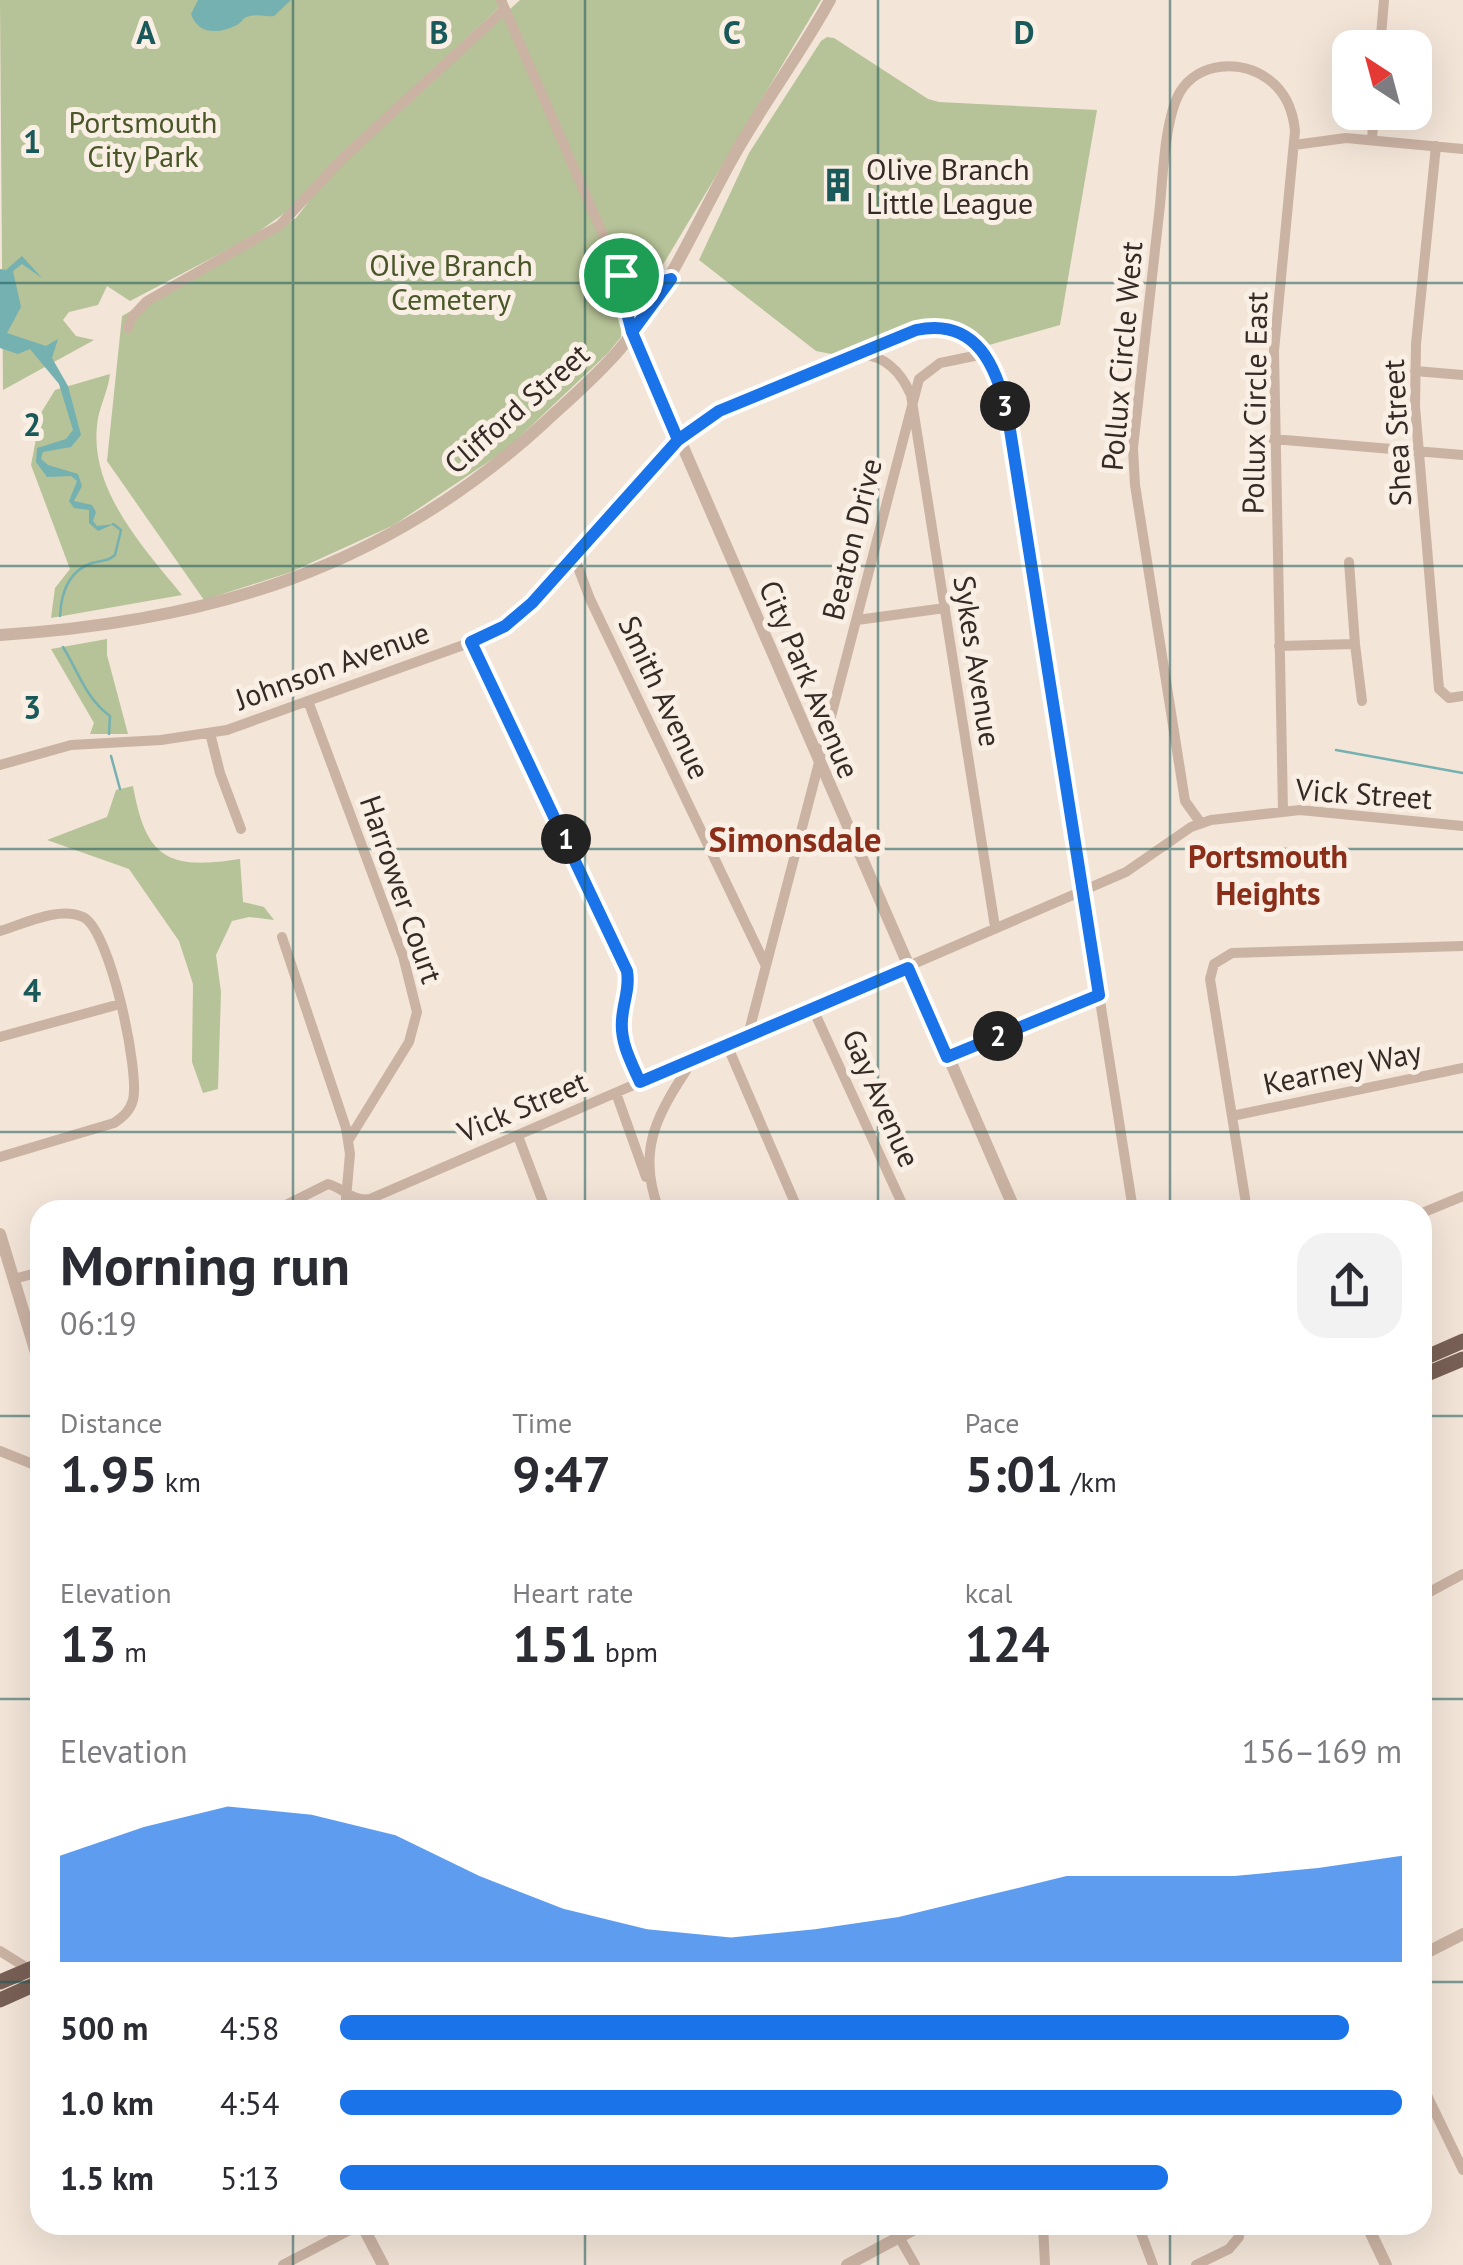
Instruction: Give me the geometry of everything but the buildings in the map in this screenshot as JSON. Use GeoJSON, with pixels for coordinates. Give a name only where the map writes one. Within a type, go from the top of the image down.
{"type":"FeatureCollection","features":[{"type":"Feature","properties":{"kind":"main road"},"geometry":{"type":"LineString","coordinates":[[1432,1355],[1463,1341]]}},
{"type":"Feature","properties":{"kind":"main road"},"geometry":{"type":"LineString","coordinates":[[1432,1372],[1463,1358]]}},
{"type":"Feature","properties":{"kind":"main road"},"geometry":{"type":"LineString","coordinates":[[0,1982],[30,1975]]}},
{"type":"Feature","properties":{"kind":"main road"},"geometry":{"type":"LineString","coordinates":[[0,2000],[30,1978]]}},
{"type":"Feature","properties":{"kind":"street","name":"Clifford Street"},"geometry":{"type":"LineString","coordinates":[[0,635],[114,625],[200,608],[308,573],[368,546],[459,493],[508,457],[590,381],[671,279],[730,164],[830,0]]}},
{"type":"Feature","properties":{"kind":"street"},"geometry":{"type":"LineString","coordinates":[[1382,30],[1384,0]]}},
{"type":"Feature","properties":{"kind":"street"},"geometry":{"type":"LineString","coordinates":[[128,328],[132,317],[147,301],[280,225],[503,4],[615,267],[632,332]]}},
{"type":"Feature","properties":{"kind":"street","name":"Pollux Circle East"},"geometry":{"type":"LineString","coordinates":[[1199,74],[1225,66],[1241,67],[1265,76],[1290,106],[1294,145],[1274,351],[1283,811]]}},
{"type":"Feature","properties":{"kind":"street","name":"Pollux Circle West"},"geometry":{"type":"LineString","coordinates":[[1199,74],[1180,92],[1172,113],[1134,460],[1184,801],[1200,822]]}},
{"type":"Feature","properties":{"kind":"street"},"geometry":{"type":"LineString","coordinates":[[1372,139],[1373,130]]}},
{"type":"Feature","properties":{"kind":"street"},"geometry":{"type":"LineString","coordinates":[[1294,145],[1325,139],[1372,139],[1463,149]]}},
{"type":"Feature","properties":{"kind":"street","name":"Shea Street"},"geometry":{"type":"LineString","coordinates":[[1436,146],[1415,370],[1419,452],[1440,688],[1448,698],[1463,696]]}},
{"type":"Feature","properties":{"kind":"street"},"geometry":{"type":"LineString","coordinates":[[615,267],[637,285],[654,286],[671,279]]}},
{"type":"Feature","properties":{"kind":"street","name":"Johnson Avenue"},"geometry":{"type":"LineString","coordinates":[[0,764],[71,745],[210,733],[471,642],[519,615],[678,440],[719,411],[894,338],[932,327],[958,331],[984,354]]}},
{"type":"Feature","properties":{"kind":"street","name":"City Park Avenue"},"geometry":{"type":"LineString","coordinates":[[632,332],[1011,1200]]}},
{"type":"Feature","properties":{"kind":"street"},"geometry":{"type":"LineString","coordinates":[[859,354],[876,356],[894,368],[907,384],[913,402]]}},
{"type":"Feature","properties":{"kind":"street"},"geometry":{"type":"LineString","coordinates":[[984,354],[998,382],[1008,417],[1131,1200]]}},
{"type":"Feature","properties":{"kind":"street","name":"Beaton Drive"},"geometry":{"type":"LineString","coordinates":[[748,1035],[919,380],[933,366],[984,354]]}},
{"type":"Feature","properties":{"kind":"street"},"geometry":{"type":"LineString","coordinates":[[1415,370],[1463,375]]}},
{"type":"Feature","properties":{"kind":"street","name":"Sykes Avenue"},"geometry":{"type":"LineString","coordinates":[[913,402],[995,927]]}},
{"type":"Feature","properties":{"kind":"street"},"geometry":{"type":"LineString","coordinates":[[1274,439],[1463,456]]}},
{"type":"Feature","properties":{"kind":"street","name":"Smith Avenue"},"geometry":{"type":"LineString","coordinates":[[573,554],[598,616],[767,967]]}},
{"type":"Feature","properties":{"kind":"street"},"geometry":{"type":"LineString","coordinates":[[1350,562],[1362,701]]}},
{"type":"Feature","properties":{"kind":"street"},"geometry":{"type":"LineString","coordinates":[[857,620],[945,608]]}},
{"type":"Feature","properties":{"kind":"street"},"geometry":{"type":"LineString","coordinates":[[471,642],[627,971],[622,1040],[640,1082]]}},
{"type":"Feature","properties":{"kind":"street"},"geometry":{"type":"LineString","coordinates":[[1278,646],[1355,644]]}},
{"type":"Feature","properties":{"kind":"street","name":"Harrower Court"},"geometry":{"type":"LineString","coordinates":[[308,701],[403,956],[417,1012],[409,1042],[348,1141]]}},
{"type":"Feature","properties":{"kind":"street"},"geometry":{"type":"LineString","coordinates":[[210,733],[240,830]]}},
{"type":"Feature","properties":{"kind":"street","name":"Vick Street"},"geometry":{"type":"LineString","coordinates":[[296,1200],[328,1184],[360,1200],[370,1199],[1081,891],[1144,862],[1200,822],[1283,811],[1463,826]]}},
{"type":"Feature","properties":{"kind":"street"},"geometry":{"type":"LineString","coordinates":[[0,931],[62,913],[90,921],[105,946],[120,1004],[134,1094],[126,1113],[114,1123],[0,1157]]}},
{"type":"Feature","properties":{"kind":"street"},"geometry":{"type":"LineString","coordinates":[[282,938],[348,1141],[346,1200]]}},
{"type":"Feature","properties":{"kind":"street"},"geometry":{"type":"LineString","coordinates":[[1245,1200],[1210,983],[1214,964],[1232,953],[1463,946]]}},
{"type":"Feature","properties":{"kind":"street"},"geometry":{"type":"LineString","coordinates":[[947,1057],[1099,995]]}},
{"type":"Feature","properties":{"kind":"street"},"geometry":{"type":"LineString","coordinates":[[0,1037],[120,1004]]}},
{"type":"Feature","properties":{"kind":"street","name":"Gay Avenue"},"geometry":{"type":"LineString","coordinates":[[812,1007],[900,1200]]}},
{"type":"Feature","properties":{"kind":"street"},"geometry":{"type":"LineString","coordinates":[[727,1044],[794,1200]]}},
{"type":"Feature","properties":{"kind":"street"},"geometry":{"type":"LineString","coordinates":[[648,1182],[650,1150],[660,1114],[694,1059]]}},
{"type":"Feature","properties":{"kind":"street","name":"Kearney Way"},"geometry":{"type":"LineString","coordinates":[[1232,1116],[1463,1068]]}},
{"type":"Feature","properties":{"kind":"street"},"geometry":{"type":"LineString","coordinates":[[616,1093],[655,1200]]}},
{"type":"Feature","properties":{"kind":"street"},"geometry":{"type":"LineString","coordinates":[[518,1136],[542,1200]]}},
{"type":"Feature","properties":{"kind":"street"},"geometry":{"type":"LineString","coordinates":[[1432,1209],[1463,1196]]}},
{"type":"Feature","properties":{"kind":"street"},"geometry":{"type":"LineString","coordinates":[[0,1234],[30,1333]]}},
{"type":"Feature","properties":{"kind":"street"},"geometry":{"type":"LineString","coordinates":[[14,1279],[30,1275]]}},
{"type":"Feature","properties":{"kind":"street"},"geometry":{"type":"LineString","coordinates":[[0,1450],[30,1463]]}},
{"type":"Feature","properties":{"kind":"street"},"geometry":{"type":"LineString","coordinates":[[1432,1591],[1463,1574]]}},
{"type":"Feature","properties":{"kind":"street"},"geometry":{"type":"LineString","coordinates":[[1432,1950],[1463,1934]]}},
{"type":"Feature","properties":{"kind":"street"},"geometry":{"type":"LineString","coordinates":[[0,1952],[30,1968]]}},
{"type":"Feature","properties":{"kind":"street"},"geometry":{"type":"LineString","coordinates":[[1432,2106],[1463,2170]]}},
{"type":"Feature","properties":{"kind":"street"},"geometry":{"type":"LineString","coordinates":[[283,2265],[342,2235]]}},
{"type":"Feature","properties":{"kind":"street"},"geometry":{"type":"LineString","coordinates":[[366,2235],[383,2265]]}},
{"type":"Feature","properties":{"kind":"street"},"geometry":{"type":"LineString","coordinates":[[847,2265],[903,2235]]}},
{"type":"Feature","properties":{"kind":"street"},"geometry":{"type":"LineString","coordinates":[[1044,2235],[1045,2265]]}},
{"type":"Feature","properties":{"kind":"street"},"geometry":{"type":"LineString","coordinates":[[1142,2235],[1153,2265]]}},
{"type":"Feature","properties":{"kind":"street"},"geometry":{"type":"LineString","coordinates":[[1372,2235],[1386,2265]]}},
{"type":"Feature","properties":{"kind":"street"},"geometry":{"type":"LineString","coordinates":[[899,2237],[914,2265]]}},
{"type":"Feature","properties":{"kind":"street"},"geometry":{"type":"LineString","coordinates":[[1196,2265],[1229,2249],[1239,2237]]}},
{"type":"Feature","properties":{"kind":"green space","name":"Portsmouth City Park"},"geometry":{"type":"Polygon","coordinates":[[[0,0],[507,0],[331,165],[300,202],[250,238],[130,301],[107,286],[98,305],[69,312],[63,320],[76,336],[94,340],[3,390],[0,0]]]}},
{"type":"Feature","properties":{"kind":"green space","name":"Olive Branch Cemetery"},"geometry":{"type":"Polygon","coordinates":[[[520,0],[821,0],[661,268],[615,270],[621,287],[621,337],[608,353],[506,450],[394,525],[291,572],[204,600],[107,461],[122,316],[296,218],[331,173],[520,0]]]}},
{"type":"Feature","properties":{"kind":"green space"},"geometry":{"type":"Polygon","coordinates":[[[827,37],[939,102],[1097,110],[1060,325],[989,345],[968,328],[938,320],[907,324],[837,355],[816,351],[699,260],[749,153],[827,37]]]}},
{"type":"Feature","properties":{"kind":"green space"},"geometry":{"type":"Polygon","coordinates":[[[110,374],[97,426],[102,473],[123,517],[182,595],[51,618],[55,588],[70,569],[31,465],[41,413],[55,390],[110,374]]]}},
{"type":"Feature","properties":{"kind":"green space"},"geometry":{"type":"Polygon","coordinates":[[[107,639],[107,655],[128,734],[90,734],[94,723],[51,649],[107,639]]]}},
{"type":"Feature","properties":{"kind":"green space"},"geometry":{"type":"Polygon","coordinates":[[[133,786],[145,830],[164,854],[195,862],[240,859],[243,902],[264,907],[274,920],[249,917],[232,921],[216,955],[221,992],[218,1089],[203,1093],[192,1062],[193,984],[179,941],[129,869],[47,840],[107,817],[116,790],[133,786]]]}},
{"type":"Feature","properties":{"kind":"water"},"geometry":{"type":"Polygon","coordinates":[[[198,0],[291,0],[274,16],[250,16],[216,31],[204,29],[194,21],[191,14],[198,0]]]}},
{"type":"Feature","properties":{"kind":"water"},"geometry":{"type":"Polygon","coordinates":[[[22,256],[42,278],[22,264],[13,271],[21,307],[7,333],[46,346],[58,339],[52,358],[68,386],[81,435],[71,447],[43,452],[41,459],[78,474],[82,486],[74,501],[92,505],[97,526],[114,524],[98,531],[89,523],[89,510],[74,508],[69,501],[77,481],[71,476],[47,477],[36,462],[37,448],[66,439],[73,430],[59,384],[30,349],[18,354],[0,348],[0,269],[6,270],[22,256]]]}},
{"type":"Feature","properties":{"kind":"waterway"},"geometry":{"type":"LineString","coordinates":[[60,616],[64,592],[72,577],[84,567],[115,555],[121,530],[113,524]]}},
{"type":"Feature","properties":{"kind":"waterway"},"geometry":{"type":"LineString","coordinates":[[63,647],[89,693],[110,716],[109,734]]}},
{"type":"Feature","properties":{"kind":"waterway"},"geometry":{"type":"LineString","coordinates":[[1336,750],[1463,773]]}},
{"type":"Feature","properties":{"kind":"waterway"},"geometry":{"type":"LineString","coordinates":[[111,756],[120,789]]}},
{"type":"Feature","properties":{"kind":"place","name":"Olive Branch Little League"},"geometry":{"type":"Point","coordinates":[838,185]}},
{"type":"Feature","properties":{"kind":"district","name":"Simonsdale"},"geometry":{"type":"Point","coordinates":[795,839]}},
{"type":"Feature","properties":{"kind":"district","name":"Portsmouth Heights"},"geometry":{"type":"Point","coordinates":[1268,874]}},
{"type":"Feature","properties":{"kind":"route"},"geometry":{"type":"LineString","coordinates":[[621,275],[615,267],[632,332],[678,440],[532,603],[505,626],[471,642],[627,971],[622,1040],[640,1082],[908,968],[947,1057],[1099,995],[1008,417],[998,382],[984,354],[958,331],[932,327],[916,330],[719,411],[678,440],[646,364],[632,332],[671,279],[643,286],[621,275]]}}]}
